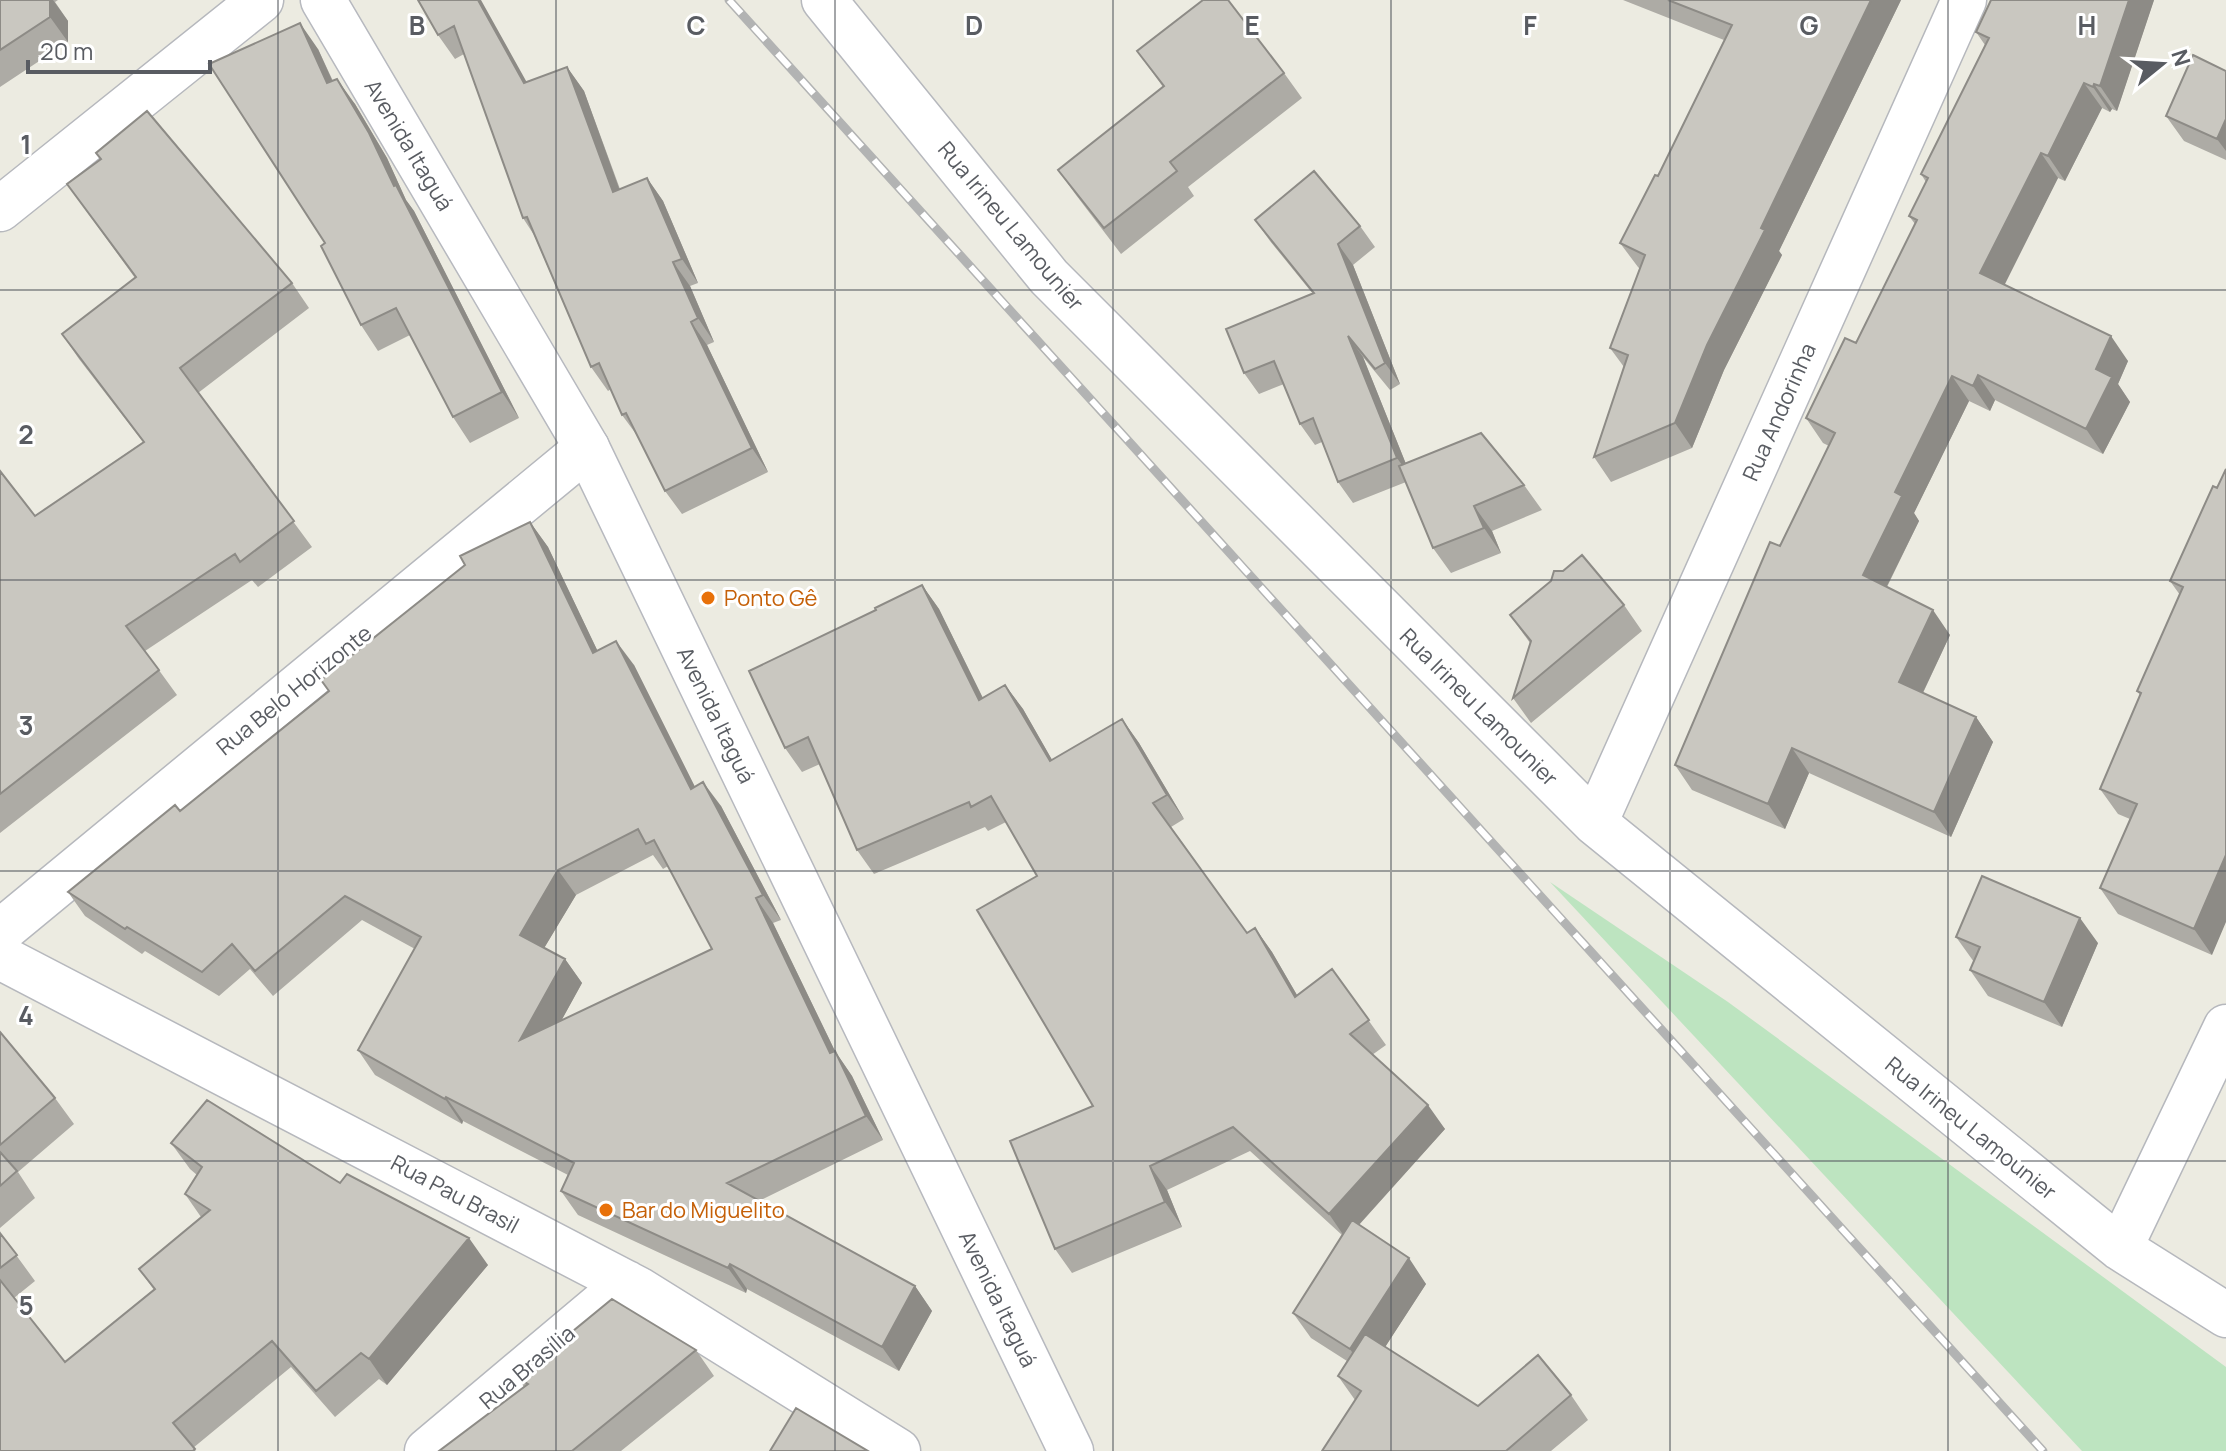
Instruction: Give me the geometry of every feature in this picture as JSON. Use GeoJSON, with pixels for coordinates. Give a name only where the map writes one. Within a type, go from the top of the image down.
{"type":"FeatureCollection","features":[{"type":"Feature","properties":{"kind":"street"},"geometry":{"type":"LineString","coordinates":[[0,209],[261,0]]}},
{"type":"Feature","properties":{"kind":"street","name":"Avenida Itaguá"},"geometry":{"type":"LineString","coordinates":[[323,0],[587,448],[1071,1451]]}},
{"type":"Feature","properties":{"kind":"street","name":"Rua Irineu Lamounier"},"geometry":{"type":"LineString","coordinates":[[824,0],[1049,277],[1595,823],[2120,1248],[2226,1315]]}},
{"type":"Feature","properties":{"kind":"street","name":"Rua Andorinha"},"geometry":{"type":"LineString","coordinates":[[1595,823],[1964,0]]}},
{"type":"Feature","properties":{"kind":"street","name":"Rua Belo Horizonte"},"geometry":{"type":"LineString","coordinates":[[0,932],[587,448]]}},
{"type":"Feature","properties":{"kind":"street","name":"Rua Pau Brasil"},"geometry":{"type":"LineString","coordinates":[[0,957],[627,1283],[898,1451]]}},
{"type":"Feature","properties":{"kind":"street"},"geometry":{"type":"LineString","coordinates":[[2120,1248],[2226,1027]]}},
{"type":"Feature","properties":{"kind":"street","name":"Rua Brasília"},"geometry":{"type":"LineString","coordinates":[[427,1451],[627,1283]]}},
{"type":"Feature","properties":{"kind":"green space"},"geometry":{"type":"Polygon","coordinates":[[[1550,882],[1728,1002],[2226,1367],[2226,1451],[2082,1451],[1550,882]]]}},
{"type":"Feature","properties":{"kind":"building"},"geometry":{"type":"Polygon","coordinates":[[[0,0],[50,0],[50,17],[0,50],[0,0]]]}},
{"type":"Feature","properties":{"kind":"building"},"geometry":{"type":"Polygon","coordinates":[[[418,0],[478,0],[524,83],[567,67],[613,192],[647,178],[682,259],[673,262],[698,318],[691,322],[752,448],[665,491],[626,413],[622,415],[599,363],[591,367],[527,217],[523,218],[454,26],[438,35],[418,0]]]}},
{"type":"Feature","properties":{"kind":"building"},"geometry":{"type":"Polygon","coordinates":[[[1203,0],[1228,0],[1284,73],[1170,162],[1177,171],[1104,228],[1058,170],[1164,86],[1137,51],[1203,0]]]}},
{"type":"Feature","properties":{"kind":"building"},"geometry":{"type":"Polygon","coordinates":[[[1668,0],[1871,0],[1761,228],[1765,230],[1707,345],[1675,423],[1594,457],[1628,355],[1610,348],[1645,255],[1620,243],[1655,175],[1658,176],[1732,25],[1668,0]]]}},
{"type":"Feature","properties":{"kind":"building"},"geometry":{"type":"Polygon","coordinates":[[[1991,0],[2129,0],[2100,86],[2084,83],[2048,156],[2041,153],[1980,273],[2111,336],[2096,369],[2112,377],[2086,429],[1978,375],[1973,386],[1952,376],[1895,492],[1902,496],[1863,575],[1933,610],[1899,682],[1976,717],[1934,812],[1792,748],[1768,804],[1675,765],[1770,542],[1780,546],[1835,433],[1806,418],[1845,338],[1856,343],[1917,220],[1909,216],[1928,178],[1921,174],[1989,38],[1976,32],[1991,0]]]}},
{"type":"Feature","properties":{"kind":"building"},"geometry":{"type":"Polygon","coordinates":[[[300,23],[327,83],[337,79],[369,133],[502,392],[453,417],[396,308],[361,325],[321,246],[325,243],[209,64],[300,23]]]}},
{"type":"Feature","properties":{"kind":"building"},"geometry":{"type":"Polygon","coordinates":[[[2193,55],[2226,71],[2226,119],[2217,139],[2166,116],[2193,55]]]}},
{"type":"Feature","properties":{"kind":"building"},"geometry":{"type":"Polygon","coordinates":[[[147,111],[292,283],[180,368],[294,521],[240,562],[235,554],[126,626],[159,670],[0,794],[0,471],[35,516],[144,442],[62,334],[136,277],[67,184],[101,159],[96,153],[147,111]]]}},
{"type":"Feature","properties":{"kind":"building"},"geometry":{"type":"Polygon","coordinates":[[[1314,171],[1360,226],[1338,244],[1385,363],[1375,369],[1348,336],[1397,458],[1338,482],[1313,418],[1300,424],[1274,361],[1244,373],[1226,329],[1314,293],[1255,220],[1314,171]]]}},
{"type":"Feature","properties":{"kind":"building"},"geometry":{"type":"Polygon","coordinates":[[[1481,433],[1524,485],[1474,506],[1484,528],[1433,548],[1399,466],[1481,433]]]}},
{"type":"Feature","properties":{"kind":"building"},"geometry":{"type":"Polygon","coordinates":[[[2226,469],[2226,855],[2194,929],[2100,888],[2137,804],[2100,789],[2141,693],[2137,691],[2183,587],[2170,581],[2213,486],[2217,488],[2226,469]]]}},
{"type":"Feature","properties":{"kind":"building"},"geometry":{"type":"Polygon","coordinates":[[[530,522],[593,653],[616,641],[691,789],[703,782],[763,895],[756,898],[830,1053],[835,1051],[866,1116],[727,1183],[915,1286],[882,1347],[730,1264],[728,1268],[561,1191],[574,1163],[445,1099],[358,1050],[421,937],[345,896],[255,971],[232,944],[202,972],[127,927],[125,929],[68,892],[175,805],[180,811],[329,691],[321,680],[465,565],[460,556],[530,522]],[[638,829],[558,870],[520,935],[565,959],[520,1040],[712,949],[654,840],[646,844],[638,829]]]}},
{"type":"Feature","properties":{"kind":"building"},"geometry":{"type":"Polygon","coordinates":[[[1582,555],[1624,605],[1513,698],[1531,641],[1510,615],[1551,581],[1554,571],[1563,571],[1582,555]]]}},
{"type":"Feature","properties":{"kind":"building"},"geometry":{"type":"Polygon","coordinates":[[[922,585],[979,700],[1005,685],[1050,761],[1122,719],[1167,795],[1153,803],[1247,933],[1255,928],[1295,997],[1332,969],[1369,1020],[1350,1034],[1428,1105],[1329,1214],[1233,1127],[1150,1166],[1165,1202],[1055,1249],[1010,1141],[1093,1106],[977,910],[1037,876],[991,796],[971,807],[969,802],[857,850],[808,737],[785,748],[749,671],[922,585]]]}},
{"type":"Feature","properties":{"kind":"building"},"geometry":{"type":"Polygon","coordinates":[[[1982,876],[2080,918],[2044,1002],[1970,970],[1980,947],[1956,937],[1982,876]]]}},
{"type":"Feature","properties":{"kind":"building"},"geometry":{"type":"Polygon","coordinates":[[[0,1032],[55,1098],[0,1145],[0,1032]]]}},
{"type":"Feature","properties":{"kind":"building"},"geometry":{"type":"Polygon","coordinates":[[[207,1100],[340,1183],[347,1174],[469,1238],[369,1359],[361,1353],[316,1391],[272,1341],[173,1423],[195,1449],[193,1451],[0,1451],[0,1280],[65,1362],[155,1289],[139,1269],[210,1210],[185,1194],[202,1167],[171,1143],[207,1100]]]}},
{"type":"Feature","properties":{"kind":"building"},"geometry":{"type":"Polygon","coordinates":[[[0,1152],[17,1171],[0,1186],[0,1152]]]}},
{"type":"Feature","properties":{"kind":"building"},"geometry":{"type":"Polygon","coordinates":[[[1352,1220],[1409,1258],[1350,1349],[1293,1313],[1352,1220]]]}},
{"type":"Feature","properties":{"kind":"building"},"geometry":{"type":"Polygon","coordinates":[[[0,1233],[17,1255],[0,1268],[0,1233]]]}},
{"type":"Feature","properties":{"kind":"building"},"geometry":{"type":"Polygon","coordinates":[[[612,1299],[696,1350],[572,1451],[439,1451],[528,1384],[517,1377],[612,1299]]]}},
{"type":"Feature","properties":{"kind":"building"},"geometry":{"type":"Polygon","coordinates":[[[1365,1334],[1478,1406],[1538,1355],[1571,1395],[1506,1451],[1322,1451],[1361,1391],[1338,1376],[1365,1334]]]}},
{"type":"Feature","properties":{"kind":"building"},"geometry":{"type":"Polygon","coordinates":[[[796,1408],[868,1451],[770,1451],[796,1408]]]}},
{"type":"Feature","properties":{"kind":"railway"},"geometry":{"type":"LineString","coordinates":[[729,0],[2043,1451]]}},
{"type":"Feature","properties":{"kind":"place","name":"Ponto Gê"},"geometry":{"type":"Point","coordinates":[708,598]}},
{"type":"Feature","properties":{"kind":"place","name":"Bar do Miguelito"},"geometry":{"type":"Point","coordinates":[606,1210]}}]}
